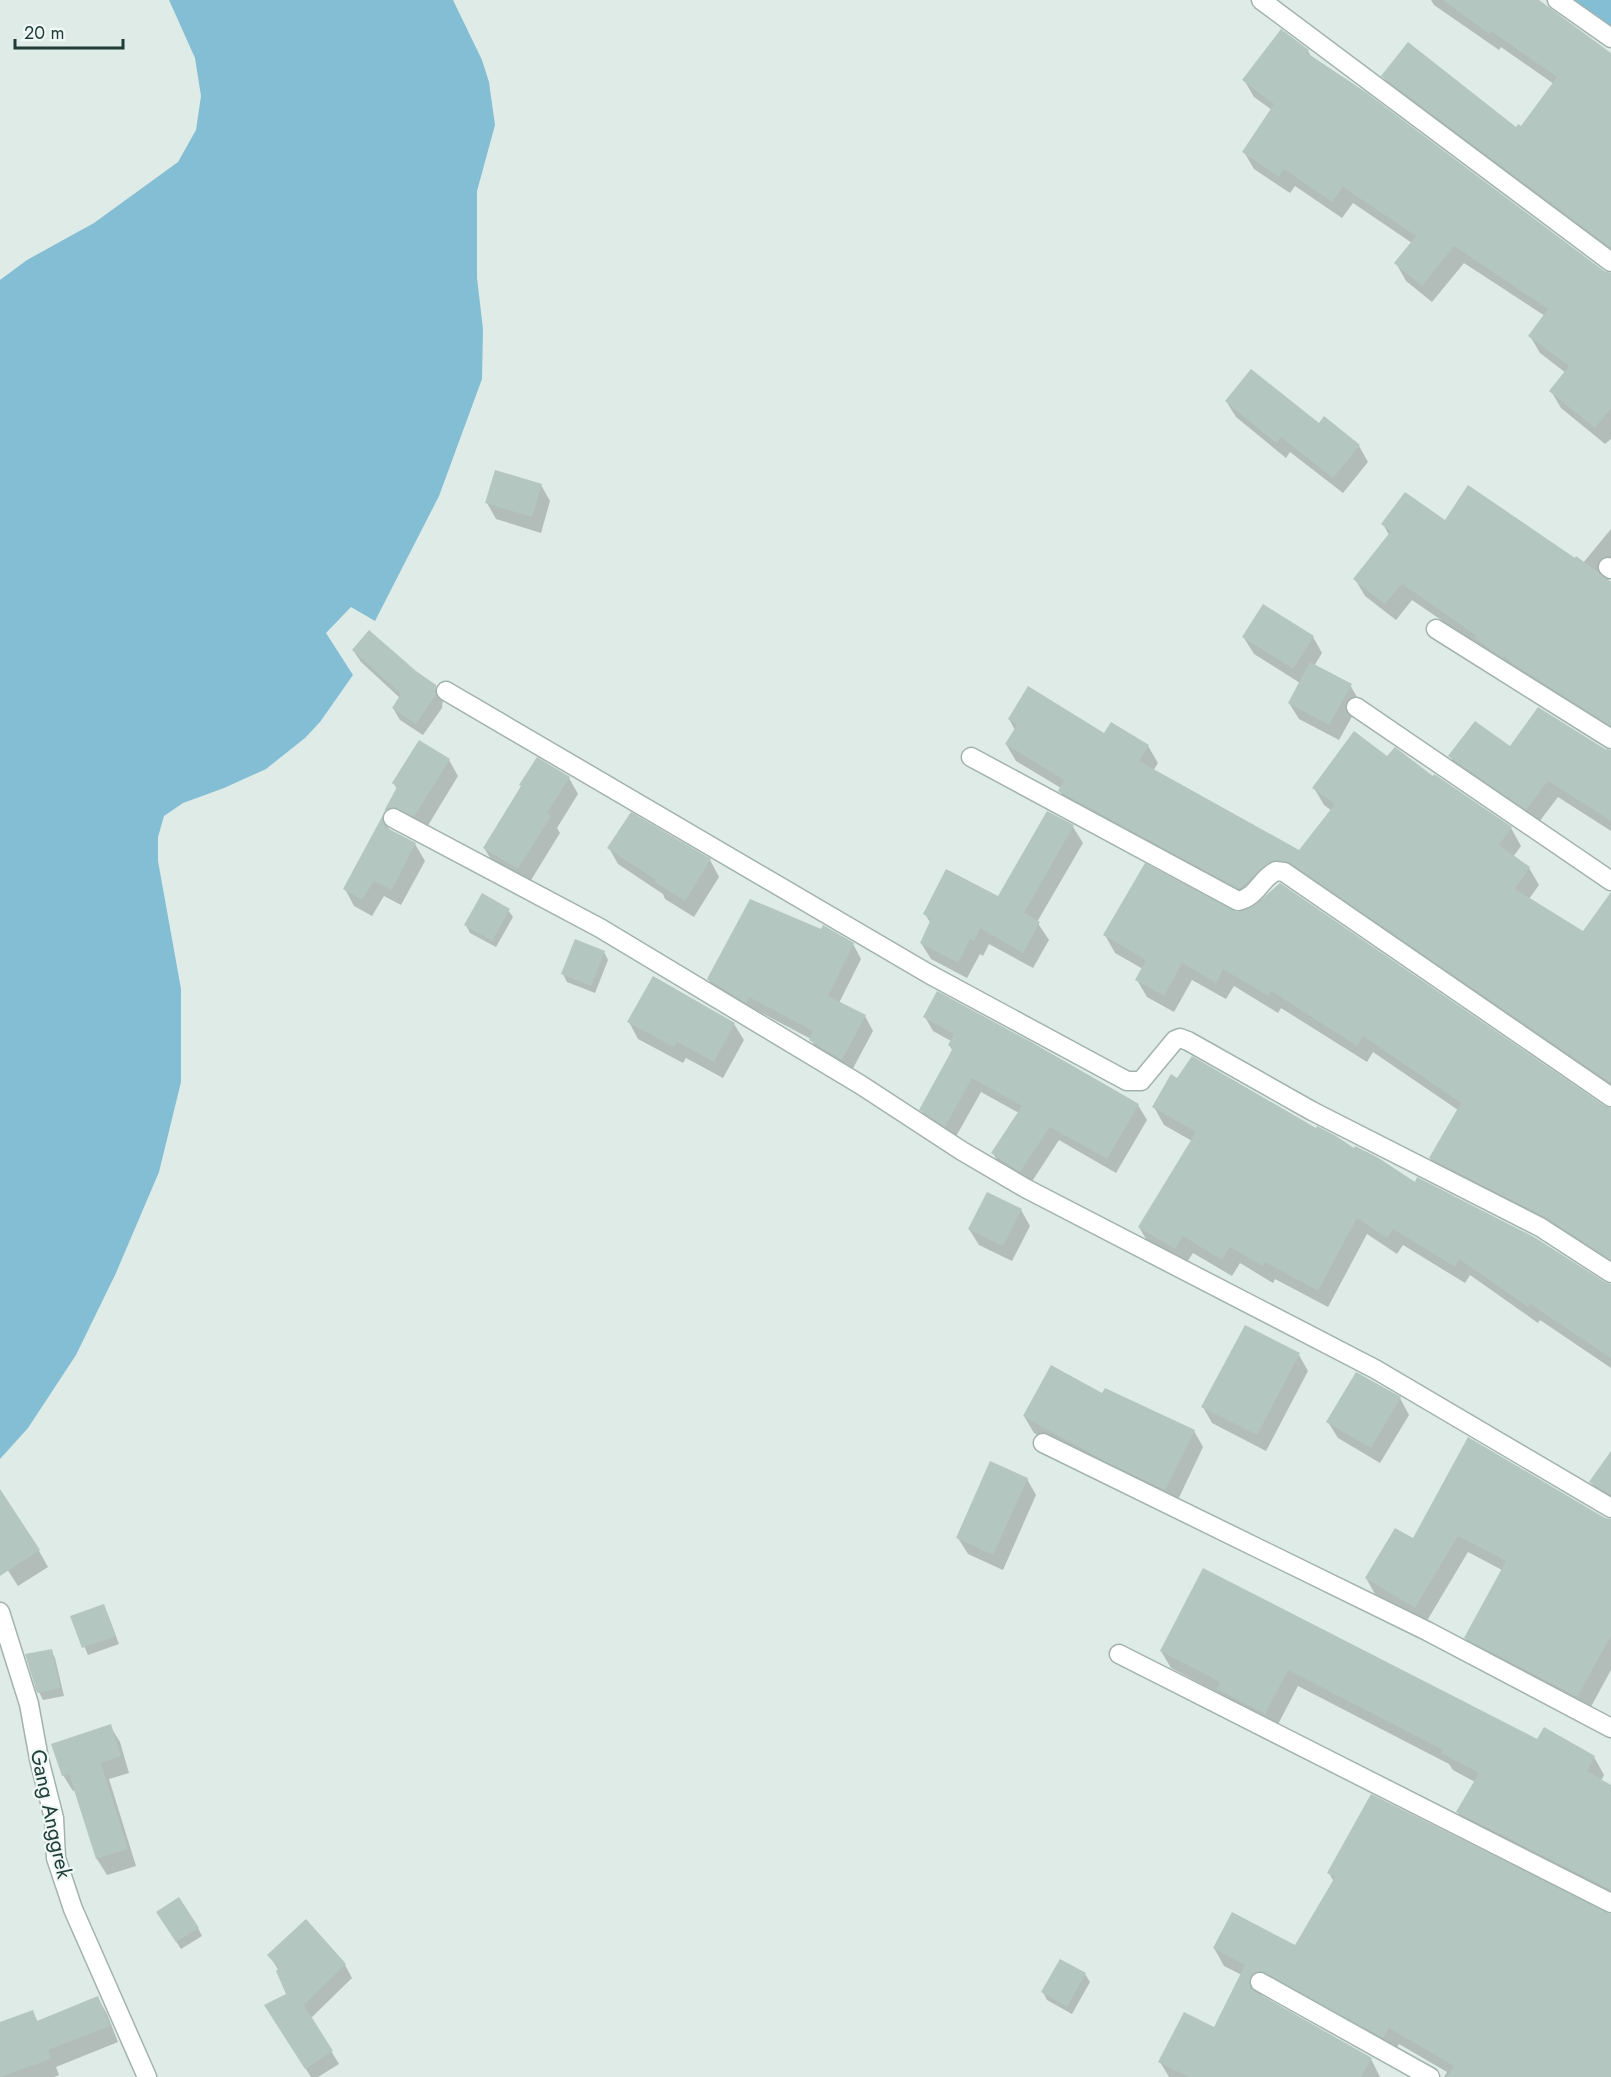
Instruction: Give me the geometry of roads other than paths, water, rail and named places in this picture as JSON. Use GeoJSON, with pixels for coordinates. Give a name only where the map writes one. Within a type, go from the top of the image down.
{"type":"FeatureCollection","features":[{"type":"Feature","properties":{"kind":"street"},"geometry":{"type":"LineString","coordinates":[[1261,0],[1611,262]]}},
{"type":"Feature","properties":{"kind":"street"},"geometry":{"type":"LineString","coordinates":[[1557,0],[1611,38]]}},
{"type":"Feature","properties":{"kind":"street"},"geometry":{"type":"LineString","coordinates":[[1436,628],[1611,739]]}},
{"type":"Feature","properties":{"kind":"street"},"geometry":{"type":"LineString","coordinates":[[446,691],[929,974],[1127,1081],[1141,1081],[1174,1040],[1180,1038],[1188,1041],[1312,1111],[1540,1227],[1611,1272]]}},
{"type":"Feature","properties":{"kind":"street"},"geometry":{"type":"LineString","coordinates":[[1356,707],[1611,881]]}},
{"type":"Feature","properties":{"kind":"street"},"geometry":{"type":"LineString","coordinates":[[971,757],[1238,902],[1248,899],[1268,875],[1276,871],[1284,872],[1611,1097]]}},
{"type":"Feature","properties":{"kind":"street"},"geometry":{"type":"LineString","coordinates":[[393,818],[600,928],[861,1085],[962,1151],[1027,1189],[1375,1369],[1611,1508]]}},
{"type":"Feature","properties":{"kind":"street"},"geometry":{"type":"LineString","coordinates":[[1043,1443],[1427,1631],[1611,1728]]}},
{"type":"Feature","properties":{"kind":"street","name":"Gang Anggrek"},"geometry":{"type":"LineString","coordinates":[[0,1612],[29,1704],[39,1759],[54,1818],[56,1858],[73,1909],[147,2077]]}},
{"type":"Feature","properties":{"kind":"street"},"geometry":{"type":"LineString","coordinates":[[1119,1654],[1611,1903]]}},
{"type":"Feature","properties":{"kind":"street"},"geometry":{"type":"LineString","coordinates":[[1260,1982],[1430,2077]]}},
{"type":"Feature","properties":{"kind":"water"},"geometry":{"type":"Polygon","coordinates":[[[169,0],[453,0],[482,60],[489,82],[495,125],[477,191],[477,278],[483,329],[482,379],[439,496],[375,621],[351,607],[326,633],[353,675],[320,722],[305,738],[266,769],[183,803],[164,816],[158,837],[158,861],[181,989],[181,1082],[159,1172],[116,1273],[76,1355],[28,1428],[0,1459],[0,280],[27,260],[94,223],[178,162],[196,130],[201,96],[195,58],[169,0]]]}},
{"type":"Feature","properties":{"kind":"water"},"geometry":{"type":"Polygon","coordinates":[[[1572,0],[1611,0],[1611,27],[1572,0]]]}}]}
